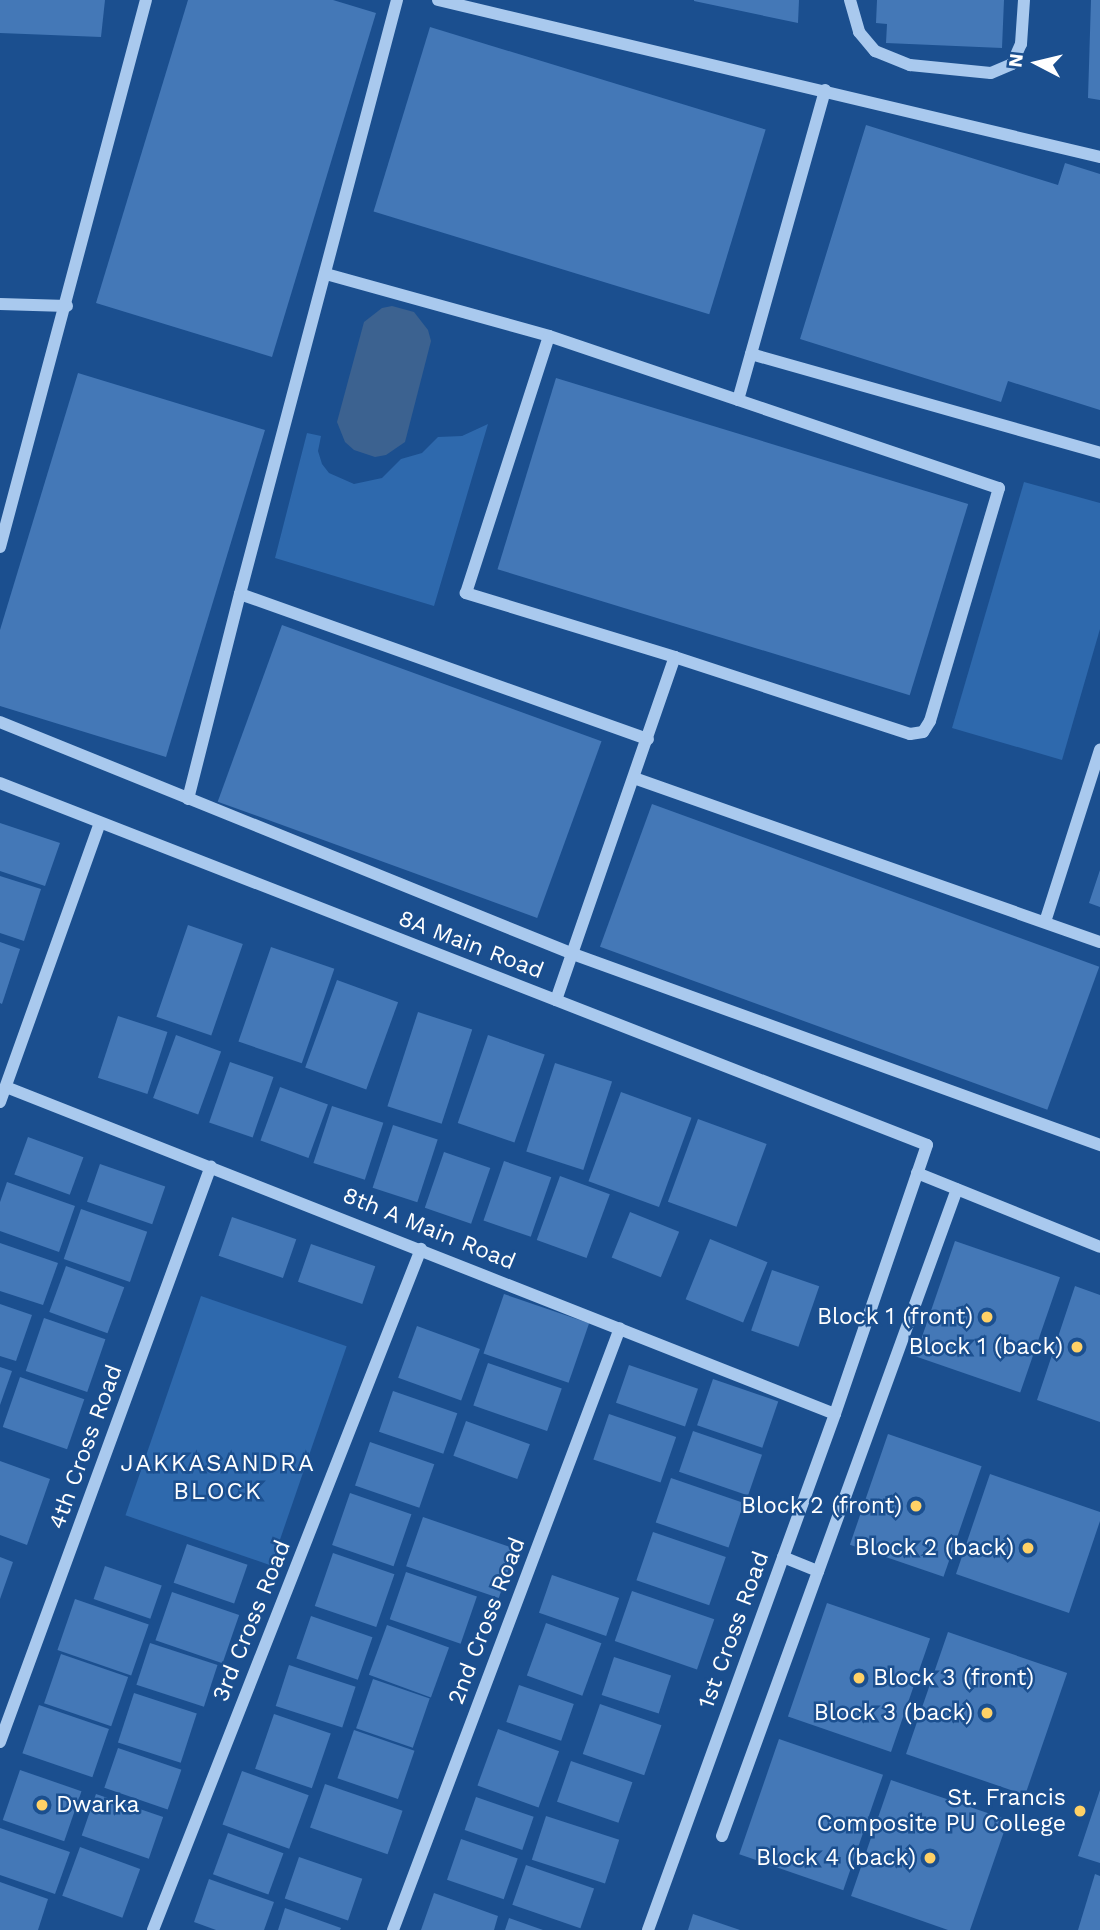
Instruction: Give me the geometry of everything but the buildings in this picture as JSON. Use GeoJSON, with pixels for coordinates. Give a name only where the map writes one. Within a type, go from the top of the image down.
{"type":"FeatureCollection","features":[{"type":"Feature","properties":{"kind":"street"},"geometry":{"type":"LineString","coordinates":[[0,547],[67,306],[146,0]]}},
{"type":"Feature","properties":{"kind":"street"},"geometry":{"type":"LineString","coordinates":[[188,799],[397,0]]}},
{"type":"Feature","properties":{"kind":"street"},"geometry":{"type":"LineString","coordinates":[[438,0],[1100,157]]}},
{"type":"Feature","properties":{"kind":"street"},"geometry":{"type":"LineString","coordinates":[[850,0],[859,32],[875,51],[911,65],[991,74],[1012,64],[1021,44],[1024,0]]}},
{"type":"Feature","properties":{"kind":"street"},"geometry":{"type":"LineString","coordinates":[[738,400],[825,90]]}},
{"type":"Feature","properties":{"kind":"street"},"geometry":{"type":"LineString","coordinates":[[326,274],[550,336],[999,488],[930,721],[923,732],[910,734],[675,657],[466,593],[550,336]]}},
{"type":"Feature","properties":{"kind":"street"},"geometry":{"type":"LineString","coordinates":[[0,304],[67,306]]}},
{"type":"Feature","properties":{"kind":"street"},"geometry":{"type":"LineString","coordinates":[[751,354],[1100,453]]}},
{"type":"Feature","properties":{"kind":"street"},"geometry":{"type":"LineString","coordinates":[[240,594],[648,740]]}},
{"type":"Feature","properties":{"kind":"street"},"geometry":{"type":"LineString","coordinates":[[556,1000],[675,657]]}},
{"type":"Feature","properties":{"kind":"street"},"geometry":{"type":"LineString","coordinates":[[0,722],[573,954],[1100,1145]]}},
{"type":"Feature","properties":{"kind":"street"},"geometry":{"type":"LineString","coordinates":[[1045,922],[1100,750]]}},
{"type":"Feature","properties":{"kind":"street"},"geometry":{"type":"LineString","coordinates":[[634,778],[1100,942]]}},
{"type":"Feature","properties":{"kind":"street","name":"8A Main Road"},"geometry":{"type":"LineString","coordinates":[[0,783],[927,1144]]}},
{"type":"Feature","properties":{"kind":"street"},"geometry":{"type":"LineString","coordinates":[[0,1102],[100,823]]}},
{"type":"Feature","properties":{"kind":"street","name":"8th A Main Road"},"geometry":{"type":"LineString","coordinates":[[6,1087],[835,1414]]}},
{"type":"Feature","properties":{"kind":"street","name":"1st Cross Road"},"geometry":{"type":"LineString","coordinates":[[648,1930],[835,1414],[927,1144]]}},
{"type":"Feature","properties":{"kind":"street","name":"4th Cross Road"},"geometry":{"type":"LineString","coordinates":[[0,1742],[211,1166]]}},
{"type":"Feature","properties":{"kind":"street"},"geometry":{"type":"LineString","coordinates":[[917,1173],[1100,1247]]}},
{"type":"Feature","properties":{"kind":"street"},"geometry":{"type":"LineString","coordinates":[[722,1836],[957,1189]]}},
{"type":"Feature","properties":{"kind":"street","name":"3rd Cross Road"},"geometry":{"type":"LineString","coordinates":[[153,1930],[421,1249]]}},
{"type":"Feature","properties":{"kind":"street","name":"2nd Cross Road"},"geometry":{"type":"LineString","coordinates":[[393,1930],[620,1328]]}},
{"type":"Feature","properties":{"kind":"street"},"geometry":{"type":"LineString","coordinates":[[783,1557],[818,1571]]}},
{"type":"Feature","properties":{"kind":"shaded area"},"geometry":{"type":"Polygon","coordinates":[[[392,306],[414,312],[428,330],[431,341],[405,442],[386,455],[375,457],[354,450],[345,442],[337,422],[364,322],[382,308],[392,306]]]}},
{"type":"Feature","properties":{"kind":"shaded area"},"geometry":{"type":"Polygon","coordinates":[[[488,424],[434,606],[275,558],[307,433],[321,436],[318,451],[322,464],[329,473],[354,484],[382,478],[401,459],[422,453],[438,437],[462,436],[488,424]]]}},
{"type":"Feature","properties":{"kind":"shaded area"},"geometry":{"type":"Polygon","coordinates":[[[1024,482],[1100,503],[1100,629],[1062,760],[952,728],[1024,482]]]}},
{"type":"Feature","properties":{"kind":"shaded area"},"geometry":{"type":"Polygon","coordinates":[[[201,1296],[347,1346],[271,1565],[125,1515],[201,1296]]]}},
{"type":"Feature","properties":{"kind":"place","name":"Block 1 (front)"},"geometry":{"type":"Point","coordinates":[987,1317]}},
{"type":"Feature","properties":{"kind":"place","name":"Block 1 (back)"},"geometry":{"type":"Point","coordinates":[1077,1347]}},
{"type":"Feature","properties":{"kind":"place","name":"Block 2 (front)"},"geometry":{"type":"Point","coordinates":[916,1506]}},
{"type":"Feature","properties":{"kind":"place","name":"Block 2 (back)"},"geometry":{"type":"Point","coordinates":[1028,1548]}},
{"type":"Feature","properties":{"kind":"place","name":"Block 3 (front)"},"geometry":{"type":"Point","coordinates":[859,1678]}},
{"type":"Feature","properties":{"kind":"place","name":"Block 3 (back)"},"geometry":{"type":"Point","coordinates":[987,1713]}},
{"type":"Feature","properties":{"kind":"place","name":"Dwarka"},"geometry":{"type":"Point","coordinates":[42,1805]}},
{"type":"Feature","properties":{"kind":"place","name":"St. Francis Composite PU College"},"geometry":{"type":"Point","coordinates":[1080,1811]}},
{"type":"Feature","properties":{"kind":"place","name":"Block 4 (back)"},"geometry":{"type":"Point","coordinates":[930,1858]}},
{"type":"Feature","properties":{"kind":"district","name":"JAKKASANDRA BLOCK"},"geometry":{"type":"Point","coordinates":[218,1478]}}]}
